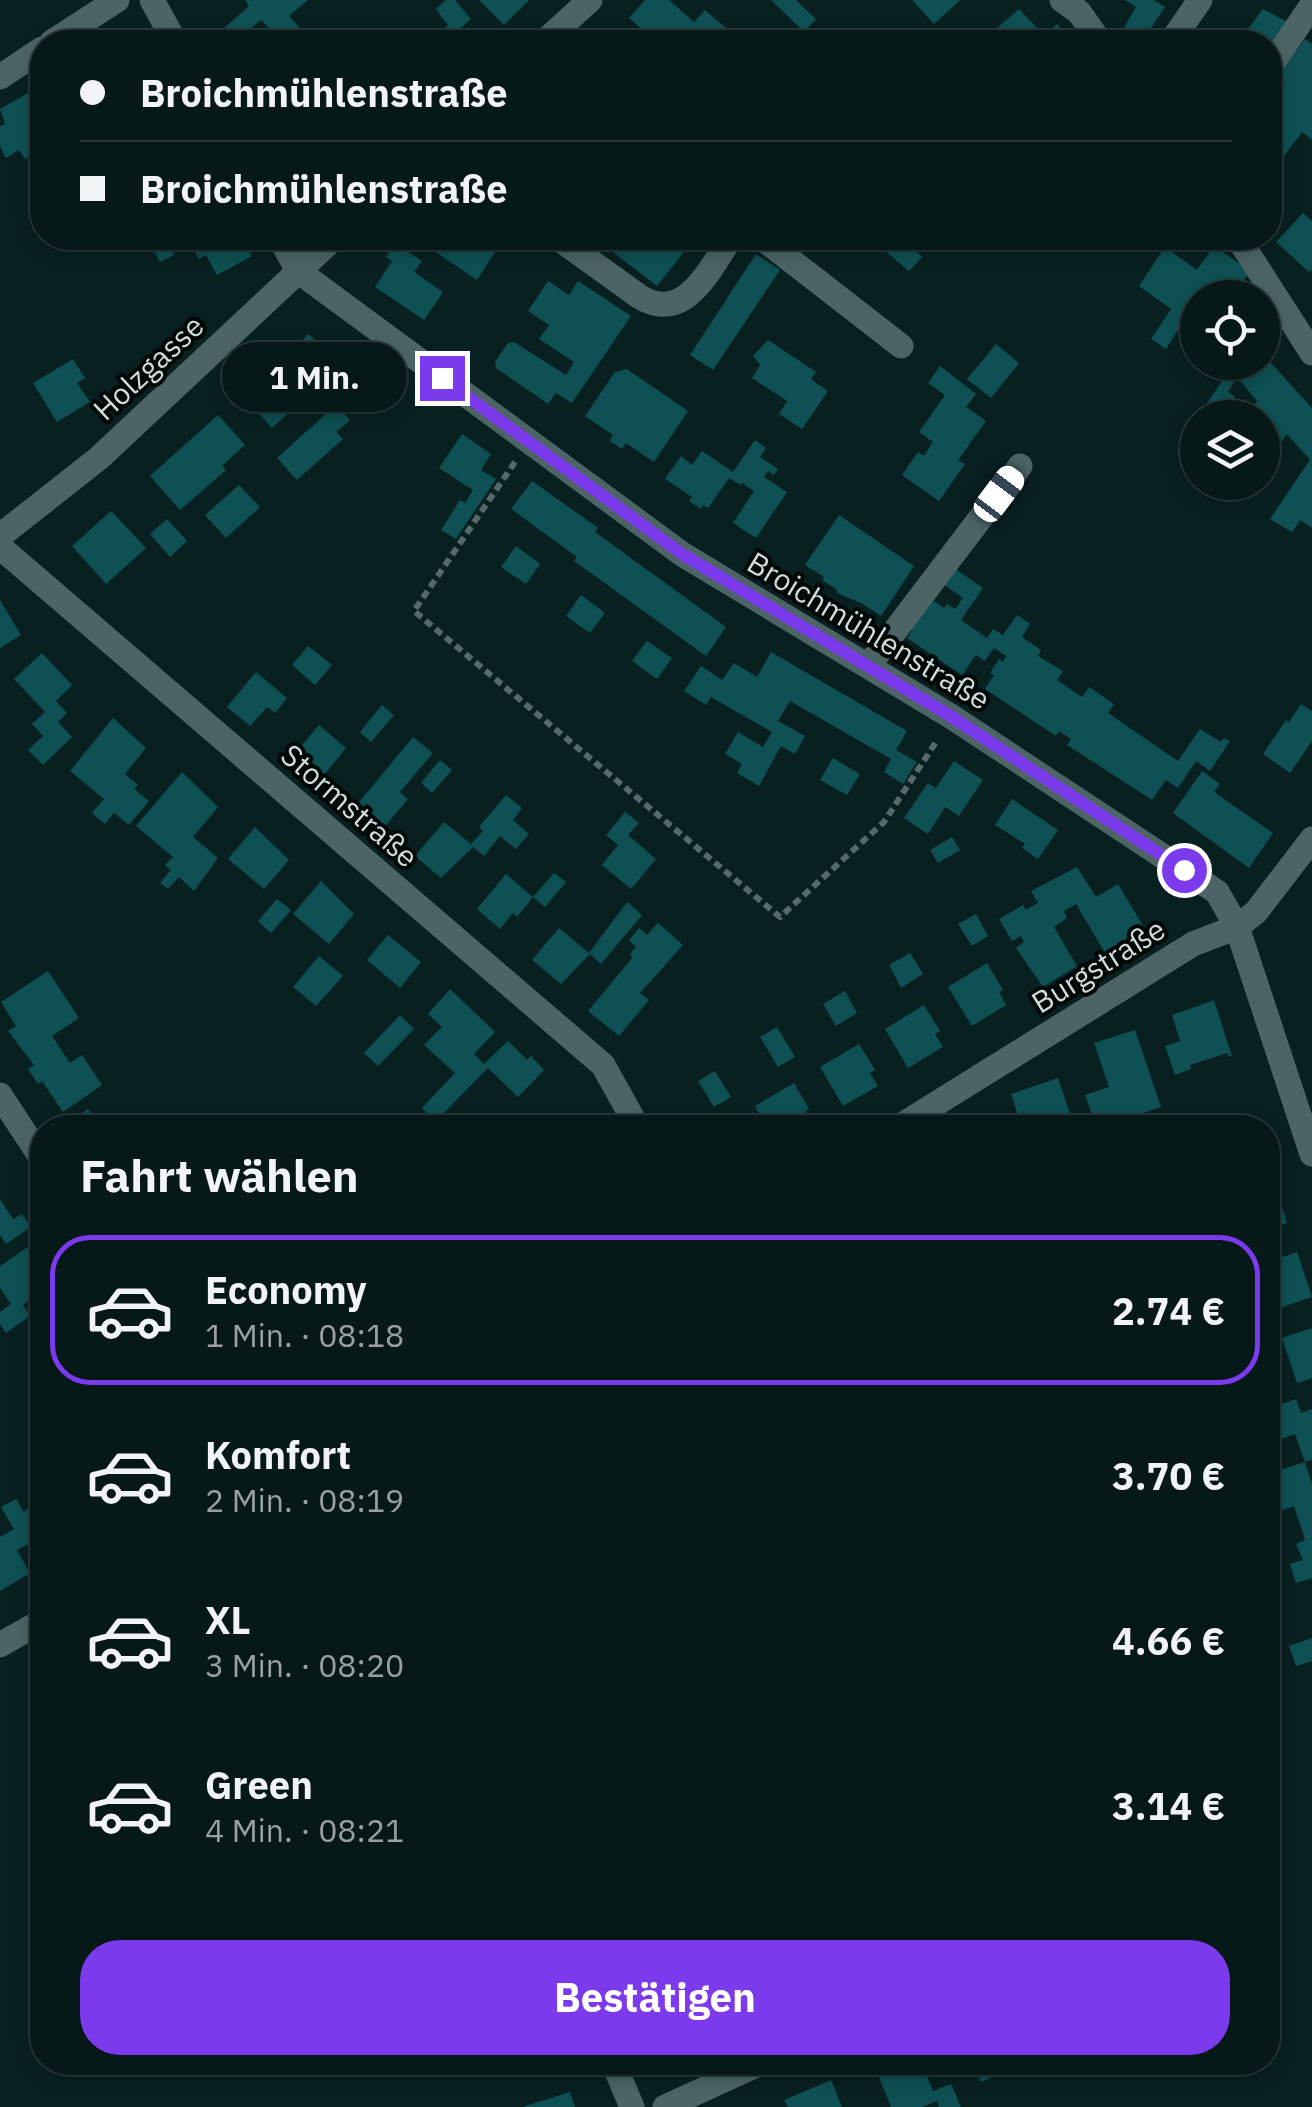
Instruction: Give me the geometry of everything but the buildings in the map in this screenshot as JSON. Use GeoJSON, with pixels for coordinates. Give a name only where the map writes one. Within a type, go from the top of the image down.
{"type":"FeatureCollection","features":[{"type":"Feature","properties":{"kind":"street"},"geometry":{"type":"LineString","coordinates":[[71,30],[117,0]]}},
{"type":"Feature","properties":{"kind":"street"},"geometry":{"type":"LineString","coordinates":[[152,0],[168,30]]}},
{"type":"Feature","properties":{"kind":"street"},"geometry":{"type":"LineString","coordinates":[[557,30],[590,0]]}},
{"type":"Feature","properties":{"kind":"street"},"geometry":{"type":"LineString","coordinates":[[1062,0],[1079,12],[1092,30]]}},
{"type":"Feature","properties":{"kind":"street"},"geometry":{"type":"LineString","coordinates":[[1179,30],[1200,0]]}},
{"type":"Feature","properties":{"kind":"street"},"geometry":{"type":"LineString","coordinates":[[1282,49],[1312,5]]}},
{"type":"Feature","properties":{"kind":"street"},"geometry":{"type":"LineString","coordinates":[[0,77],[30,57]]}},
{"type":"Feature","properties":{"kind":"street","name":"Broichmühlenstraße"},"geometry":{"type":"LineString","coordinates":[[287,250],[298,270],[682,554],[952,717],[1218,892],[1237,927],[1312,1154]]}},
{"type":"Feature","properties":{"kind":"street","name":"Holzgasse"},"geometry":{"type":"LineString","coordinates":[[0,536],[99,458],[320,250]]}},
{"type":"Feature","properties":{"kind":"street"},"geometry":{"type":"LineString","coordinates":[[574,250],[640,298],[673,306],[687,299],[723,250]]}},
{"type":"Feature","properties":{"kind":"street"},"geometry":{"type":"LineString","coordinates":[[777,250],[901,346]]}},
{"type":"Feature","properties":{"kind":"street"},"geometry":{"type":"LineString","coordinates":[[1246,250],[1312,354]]}},
{"type":"Feature","properties":{"kind":"street"},"geometry":{"type":"LineString","coordinates":[[869,665],[1020,466]]}},
{"type":"Feature","properties":{"kind":"street","name":"Stormstraße"},"geometry":{"type":"LineString","coordinates":[[0,547],[602,1065],[631,1115]]}},
{"type":"Feature","properties":{"kind":"street","name":"Burgstraße"},"geometry":{"type":"LineString","coordinates":[[918,1115],[1193,944],[1237,927],[1256,912],[1310,846]]}},
{"type":"Feature","properties":{"kind":"street"},"geometry":{"type":"LineString","coordinates":[[0,1095],[30,1141]]}},
{"type":"Feature","properties":{"kind":"street"},"geometry":{"type":"LineString","coordinates":[[0,1645],[30,1628]]}},
{"type":"Feature","properties":{"kind":"street"},"geometry":{"type":"LineString","coordinates":[[618,2075],[632,2107]]}},
{"type":"Feature","properties":{"kind":"street"},"geometry":{"type":"LineString","coordinates":[[665,2107],[735,2075]]}},
{"type":"Feature","properties":{"kind":"path"},"geometry":{"type":"LineString","coordinates":[[528,442],[414,611],[780,918],[884,822],[952,717]]}},
{"type":"Feature","properties":{"kind":"route"},"geometry":{"type":"LineString","coordinates":[[442,378],[682,554],[952,717],[1184,870]]}}]}
